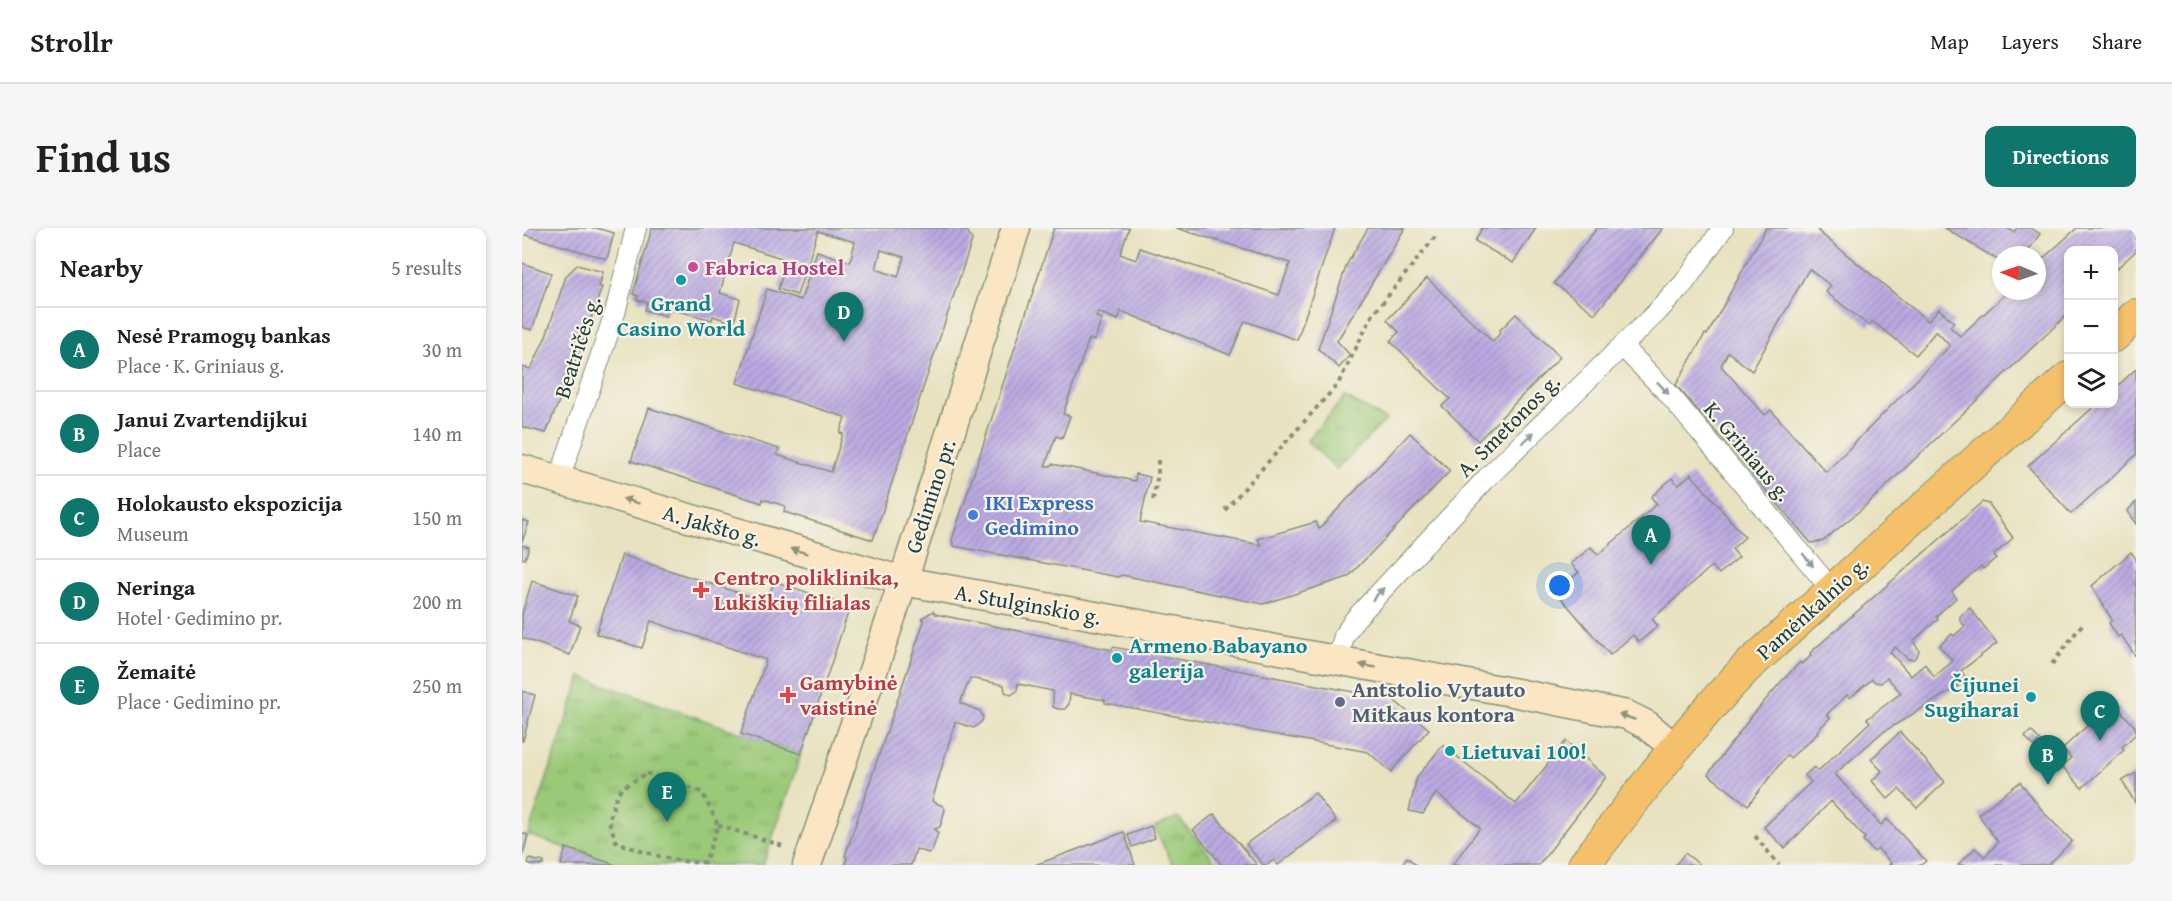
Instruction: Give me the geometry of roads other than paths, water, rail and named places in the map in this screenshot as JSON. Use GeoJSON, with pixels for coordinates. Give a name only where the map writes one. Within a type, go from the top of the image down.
{"type":"FeatureCollection","features":[{"type":"Feature","properties":{"kind":"main road","name":"Gedimino pr."},"geometry":{"type":"LineString","coordinates":[[809,860],[903,581],[1016,228]]}},
{"type":"Feature","properties":{"kind":"main road"},"geometry":{"type":"LineString","coordinates":[[2118,332],[2136,315]]}},
{"type":"Feature","properties":{"kind":"main road","name":"Pamėnkalnio g."},"geometry":{"type":"LineString","coordinates":[[1584,865],[1675,748],[1715,700],[1745,669],[2064,382]]}},
{"type":"Feature","properties":{"kind":"main road","name":"A. Jakšto g."},"geometry":{"type":"LineString","coordinates":[[522,469],[903,581]]}},
{"type":"Feature","properties":{"kind":"main road","name":"A. Stulginskio g."},"geometry":{"type":"LineString","coordinates":[[903,581],[1627,715],[1647,725],[1675,748]]}},
{"type":"Feature","properties":{"kind":"street","name":"Beatričės g."},"geometry":{"type":"LineString","coordinates":[[559,480],[615,312],[636,228]]}},
{"type":"Feature","properties":{"kind":"street","name":"A. Smetonos g."},"geometry":{"type":"LineString","coordinates":[[1338,661],[1344,636],[1355,619],[1486,479],[1684,283],[1723,228]]}},
{"type":"Feature","properties":{"kind":"street","name":"K. Griniaus g."},"geometry":{"type":"LineString","coordinates":[[1622,346],[1667,392],[1832,590]]}},
{"type":"Feature","properties":{"kind":"place","name":"Fabrica Hostel"},"geometry":{"type":"Point","coordinates":[693,267]}},
{"type":"Feature","properties":{"kind":"place","name":"Grand Casino World"},"geometry":{"type":"Point","coordinates":[681,280]}},
{"type":"Feature","properties":{"kind":"place","name":"Neringa"},"geometry":{"type":"Point","coordinates":[844,342]}},
{"type":"Feature","properties":{"kind":"place","name":"IKI Express Gedimino"},"geometry":{"type":"Point","coordinates":[973,515]}},
{"type":"Feature","properties":{"kind":"place","name":"Nesė Pramogų bankas"},"geometry":{"type":"Point","coordinates":[1651,565]}},
{"type":"Feature","properties":{"kind":"place","name":"Centro poliklinika, Lukiškių filialas"},"geometry":{"type":"Point","coordinates":[701,590]}},
{"type":"Feature","properties":{"kind":"place","name":"Armeno Babayano galerija"},"geometry":{"type":"Point","coordinates":[1117,658]}},
{"type":"Feature","properties":{"kind":"place","name":"Gamybinė vaistinė"},"geometry":{"type":"Point","coordinates":[788,695]}},
{"type":"Feature","properties":{"kind":"place","name":"Čijunei Sugiharai"},"geometry":{"type":"Point","coordinates":[2031,697]}},
{"type":"Feature","properties":{"kind":"place","name":"Antstolio Vytauto Mitkaus kontora"},"geometry":{"type":"Point","coordinates":[1340,702]}},
{"type":"Feature","properties":{"kind":"place","name":"Holokausto ekspozicija"},"geometry":{"type":"Point","coordinates":[2100,741]}},
{"type":"Feature","properties":{"kind":"place","name":"Lietuvai 100!"},"geometry":{"type":"Point","coordinates":[1450,751]}},
{"type":"Feature","properties":{"kind":"place","name":"Janui Zvartendijkui"},"geometry":{"type":"Point","coordinates":[2048,785]}},
{"type":"Feature","properties":{"kind":"place","name":"Žemaitė"},"geometry":{"type":"Point","coordinates":[667,822]}}]}
